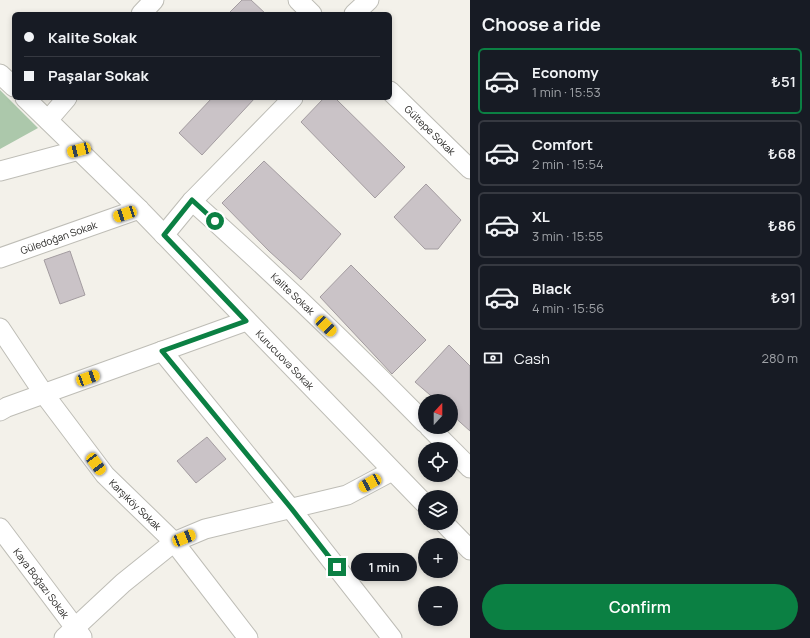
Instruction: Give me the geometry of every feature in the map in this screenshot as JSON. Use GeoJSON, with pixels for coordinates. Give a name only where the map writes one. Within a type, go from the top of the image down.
{"type":"FeatureCollection","features":[{"type":"Feature","properties":{"kind":"street"},"geometry":{"type":"LineString","coordinates":[[143,12],[154,0]]}},
{"type":"Feature","properties":{"kind":"street"},"geometry":{"type":"LineString","coordinates":[[298,0],[310,12]]}},
{"type":"Feature","properties":{"kind":"street"},"geometry":{"type":"LineString","coordinates":[[356,12],[369,0]]}},
{"type":"Feature","properties":{"kind":"street"},"geometry":{"type":"LineString","coordinates":[[0,74],[12,85]]}},
{"type":"Feature","properties":{"kind":"street","name":"Gültepe Sokak"},"geometry":{"type":"LineString","coordinates":[[392,93],[470,169]]}},
{"type":"Feature","properties":{"kind":"street","name":"Kurucuova Sokak"},"geometry":{"type":"LineString","coordinates":[[27,100],[139,209],[418,497]]}},
{"type":"Feature","properties":{"kind":"street"},"geometry":{"type":"LineString","coordinates":[[48,120],[65,100]]}},
{"type":"Feature","properties":{"kind":"street"},"geometry":{"type":"LineString","coordinates":[[164,235],[192,200],[291,100]]}},
{"type":"Feature","properties":{"kind":"street"},"geometry":{"type":"LineString","coordinates":[[0,171],[79,150]]}},
{"type":"Feature","properties":{"kind":"street","name":"Kalite Sokak"},"geometry":{"type":"LineString","coordinates":[[192,200],[239,242],[381,378],[418,416]]}},
{"type":"Feature","properties":{"kind":"street","name":"Güledoğan Sokak"},"geometry":{"type":"LineString","coordinates":[[0,258],[139,209]]}},
{"type":"Feature","properties":{"kind":"street"},"geometry":{"type":"LineString","coordinates":[[0,411],[7,407],[246,321]]}},
{"type":"Feature","properties":{"kind":"street","name":"Karşıköy Sokak"},"geometry":{"type":"LineString","coordinates":[[0,328],[44,394],[105,475],[174,542],[248,638]]}},
{"type":"Feature","properties":{"kind":"street"},"geometry":{"type":"LineString","coordinates":[[162,351],[291,508],[392,638]]}},
{"type":"Feature","properties":{"kind":"street"},"geometry":{"type":"LineString","coordinates":[[436,434],[470,468]]}},
{"type":"Feature","properties":{"kind":"street"},"geometry":{"type":"LineString","coordinates":[[74,635],[123,583],[174,542],[205,529],[347,495],[392,470]]}},
{"type":"Feature","properties":{"kind":"street","name":"Kaya Boğazı Sokak"},"geometry":{"type":"LineString","coordinates":[[0,528],[74,635]]}},
{"type":"Feature","properties":{"kind":"street"},"geometry":{"type":"LineString","coordinates":[[451,530],[470,550]]}},
{"type":"Feature","properties":{"kind":"green space"},"geometry":{"type":"Polygon","coordinates":[[[0,90],[38,128],[0,149],[0,90]]]}},
{"type":"Feature","properties":{"kind":"building"},"geometry":{"type":"Polygon","coordinates":[[[242,0],[251,0],[264,12],[230,12],[242,0]]]}},
{"type":"Feature","properties":{"kind":"building"},"geometry":{"type":"Polygon","coordinates":[[[210,100],[253,100],[202,155],[179,133],[210,100]]]}},
{"type":"Feature","properties":{"kind":"building"},"geometry":{"type":"Polygon","coordinates":[[[322,100],[337,100],[405,167],[375,198],[301,122],[322,100]]]}},
{"type":"Feature","properties":{"kind":"building"},"geometry":{"type":"Polygon","coordinates":[[[264,161],[341,234],[301,280],[269,251],[222,203],[264,161]]]}},
{"type":"Feature","properties":{"kind":"building"},"geometry":{"type":"Polygon","coordinates":[[[426,184],[461,220],[438,249],[425,249],[394,217],[426,184]]]}},
{"type":"Feature","properties":{"kind":"building"},"geometry":{"type":"Polygon","coordinates":[[[70,251],[85,295],[60,304],[44,260],[70,251]]]}},
{"type":"Feature","properties":{"kind":"building"},"geometry":{"type":"Polygon","coordinates":[[[351,265],[426,340],[392,374],[320,297],[351,265]]]}},
{"type":"Feature","properties":{"kind":"building"},"geometry":{"type":"Polygon","coordinates":[[[449,345],[470,366],[470,431],[458,420],[458,394],[429,394],[415,382],[449,345]]]}},
{"type":"Feature","properties":{"kind":"building"},"geometry":{"type":"Polygon","coordinates":[[[207,437],[226,459],[196,483],[177,461],[207,437]]]}},
{"type":"Feature","properties":{"kind":"route"},"geometry":{"type":"LineString","coordinates":[[215,221],[192,200],[164,235],[246,321],[162,351],[291,508],[337,567]]}}]}
